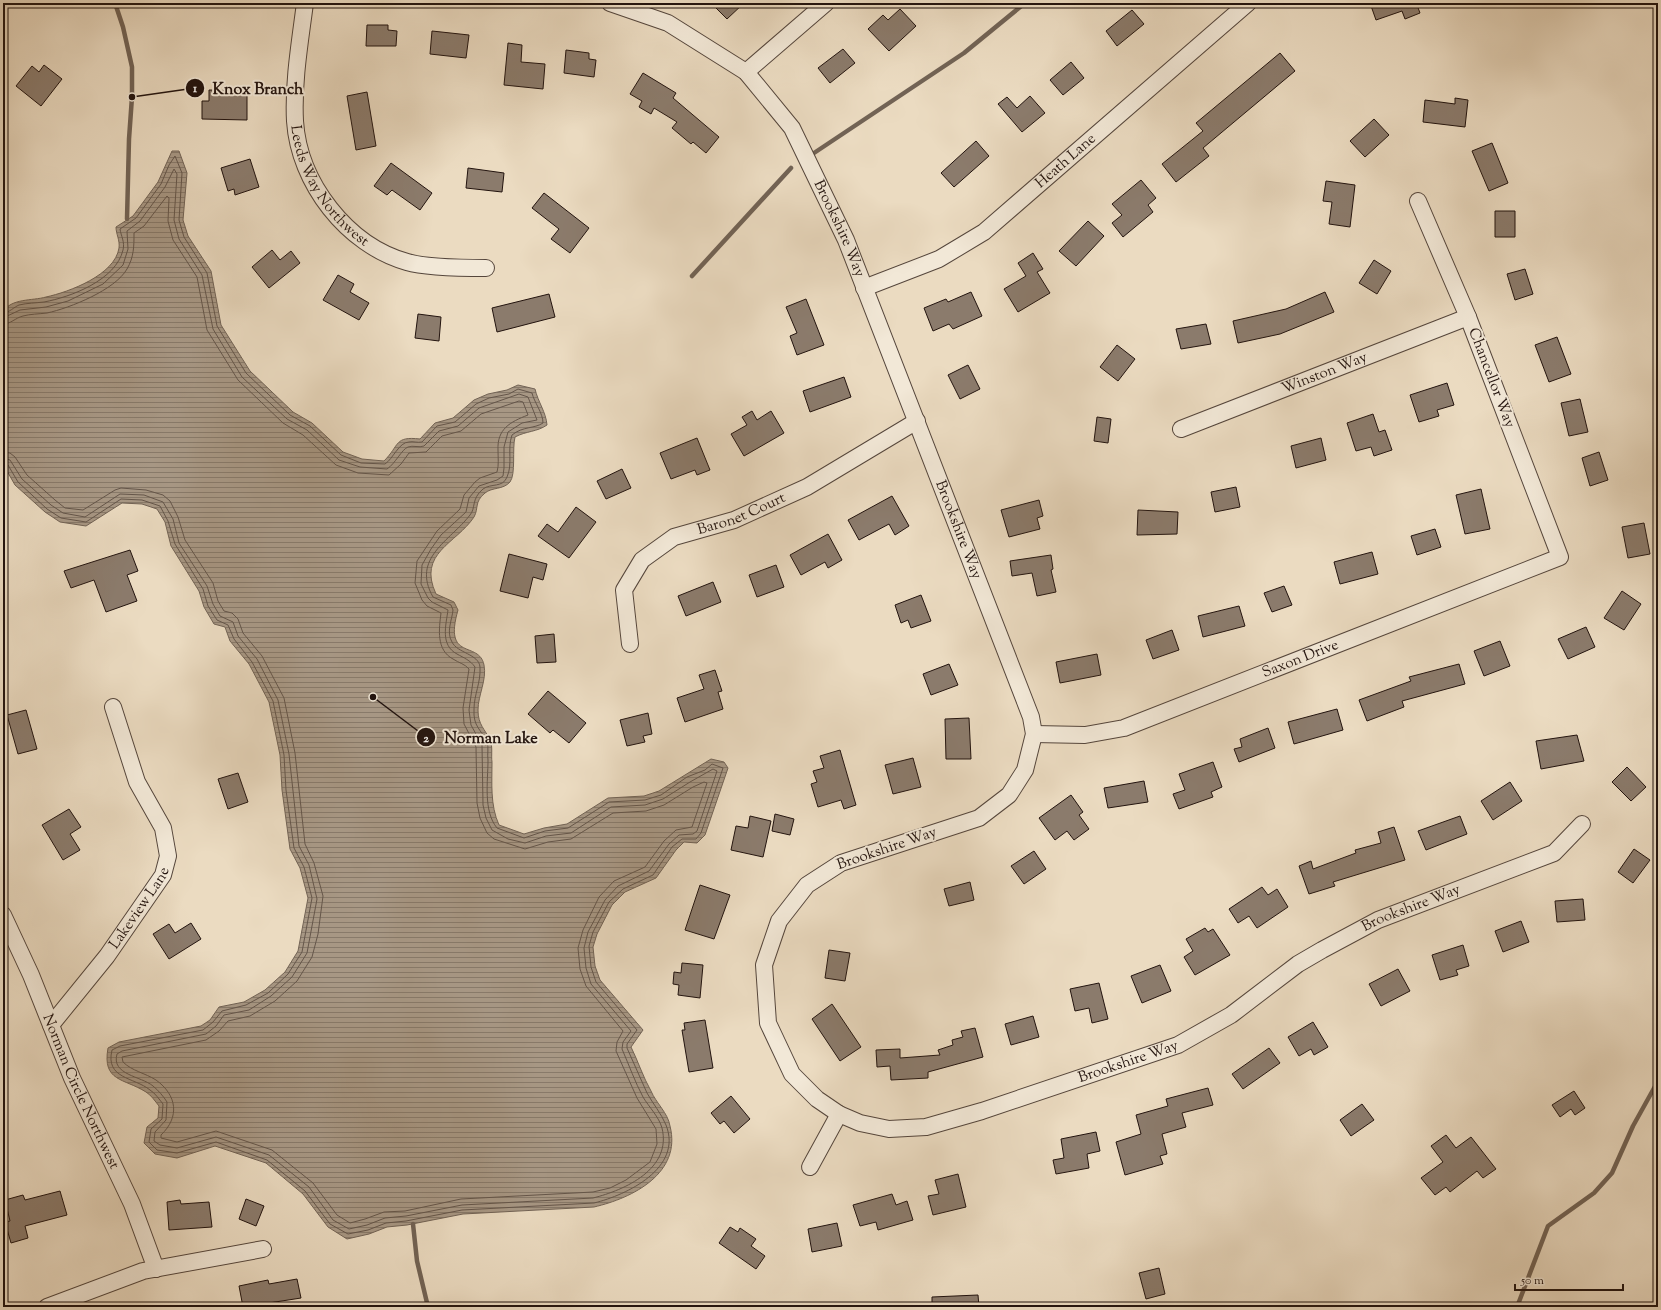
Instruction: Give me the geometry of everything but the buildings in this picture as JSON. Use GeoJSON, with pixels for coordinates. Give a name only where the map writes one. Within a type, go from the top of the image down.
{"type":"FeatureCollection","features":[{"type":"Feature","properties":{"kind":"street","name":"Leeds Way Northwest"},"geometry":{"type":"LineString","coordinates":[[305,3],[296,82],[295,122],[302,158],[316,188],[347,227],[378,250],[408,262],[461,268],[486,268]]}},
{"type":"Feature","properties":{"kind":"street","name":"Brookshire Way"},"geometry":{"type":"LineString","coordinates":[[610,3],[668,23],[746,72],[792,128],[846,240],[1031,717],[1034,734],[1025,770],[1010,795],[979,818],[841,863],[807,885],[779,920],[764,965],[768,1023],[792,1074],[816,1100],[839,1114],[860,1123],[889,1129],[926,1127],[982,1111],[1178,1045],[1230,1015],[1298,964],[1322,950],[1378,920],[1554,853],[1582,824]]}},
{"type":"Feature","properties":{"kind":"street"},"geometry":{"type":"LineString","coordinates":[[746,72],[826,3]]}},
{"type":"Feature","properties":{"kind":"street","name":"Heath Lane"},"geometry":{"type":"LineString","coordinates":[[864,288],[938,258],[984,232],[1248,3]]}},
{"type":"Feature","properties":{"kind":"street","name":"Chancellor Way"},"geometry":{"type":"LineString","coordinates":[[1418,201],[1468,317],[1560,557]]}},
{"type":"Feature","properties":{"kind":"street","name":"Winston Way"},"geometry":{"type":"LineString","coordinates":[[1181,429],[1468,317]]}},
{"type":"Feature","properties":{"kind":"street","name":"Baronet Court"},"geometry":{"type":"LineString","coordinates":[[630,644],[624,590],[642,560],[674,537],[734,520],[807,487],[917,421]]}},
{"type":"Feature","properties":{"kind":"street","name":"Saxon Drive"},"geometry":{"type":"LineString","coordinates":[[1034,734],[1085,735],[1124,728],[1560,557]]}},
{"type":"Feature","properties":{"kind":"street","name":"Lakeview Lane"},"geometry":{"type":"LineString","coordinates":[[51,1025],[107,956],[163,875],[168,856],[163,828],[137,782],[113,707]]}},
{"type":"Feature","properties":{"kind":"street","name":"Norman Circle Northwest"},"geometry":{"type":"LineString","coordinates":[[3,915],[31,975],[72,1078],[132,1204],[156,1269]]}},
{"type":"Feature","properties":{"kind":"street"},"geometry":{"type":"LineString","coordinates":[[810,1167],[839,1114]]}},
{"type":"Feature","properties":{"kind":"street"},"geometry":{"type":"LineString","coordinates":[[47,1307],[143,1271],[263,1249]]}},
{"type":"Feature","properties":{"kind":"water"},"geometry":{"type":"Polygon","coordinates":[[[172,151],[179,151],[187,173],[183,220],[188,236],[211,271],[221,325],[250,371],[293,412],[312,423],[343,452],[362,459],[384,461],[401,440],[412,438],[420,439],[435,423],[453,418],[474,400],[518,385],[535,389],[547,425],[515,437],[513,473],[510,482],[507,485],[488,491],[479,499],[474,517],[441,550],[431,568],[431,580],[436,594],[454,602],[458,610],[455,626],[455,637],[458,644],[476,653],[481,658],[484,665],[485,671],[478,704],[478,715],[480,723],[490,740],[491,745],[493,802],[499,825],[524,834],[544,828],[567,824],[608,798],[644,796],[659,791],[711,759],[724,762],[728,768],[705,835],[697,843],[684,842],[676,850],[656,878],[625,892],[612,905],[597,934],[593,947],[595,966],[600,980],[643,1030],[631,1047],[648,1086],[667,1117],[670,1126],[672,1143],[669,1157],[662,1170],[651,1181],[624,1197],[594,1207],[463,1214],[407,1225],[387,1227],[369,1234],[347,1239],[328,1227],[303,1194],[266,1163],[215,1146],[177,1158],[155,1154],[144,1143],[147,1127],[158,1118],[159,1106],[148,1093],[116,1078],[108,1067],[108,1048],[119,1042],[201,1026],[210,1020],[219,1007],[244,1002],[265,990],[285,972],[298,951],[308,898],[300,868],[290,849],[282,790],[280,755],[269,702],[249,664],[230,641],[225,627],[214,624],[204,607],[199,591],[171,546],[165,522],[157,509],[142,504],[122,503],[86,526],[60,522],[45,512],[15,485],[3,464],[3,312],[11,304],[16,302],[56,295],[67,291],[90,281],[109,266],[116,258],[119,248],[116,227],[133,216],[158,182],[172,151]]]}},
{"type":"Feature","properties":{"kind":"waterway"},"geometry":{"type":"LineString","coordinates":[[115,3],[123,27],[132,67],[127,219]]}},
{"type":"Feature","properties":{"kind":"waterway"},"geometry":{"type":"LineString","coordinates":[[811,155],[964,53],[1025,3]]}},
{"type":"Feature","properties":{"kind":"waterway"},"geometry":{"type":"LineString","coordinates":[[692,276],[791,168]]}},
{"type":"Feature","properties":{"kind":"waterway"},"geometry":{"type":"LineString","coordinates":[[1517,1307],[1548,1226],[1594,1193],[1612,1173],[1633,1126],[1658,1081]]}},
{"type":"Feature","properties":{"kind":"waterway"},"geometry":{"type":"LineString","coordinates":[[413,1224],[417,1261],[428,1307]]}},
{"type":"Feature","properties":{"kind":"place","name":"Knox Branch"},"geometry":{"type":"Point","coordinates":[132,97]}},
{"type":"Feature","properties":{"kind":"place","name":"Norman Lake"},"geometry":{"type":"Point","coordinates":[373,697]}}]}
